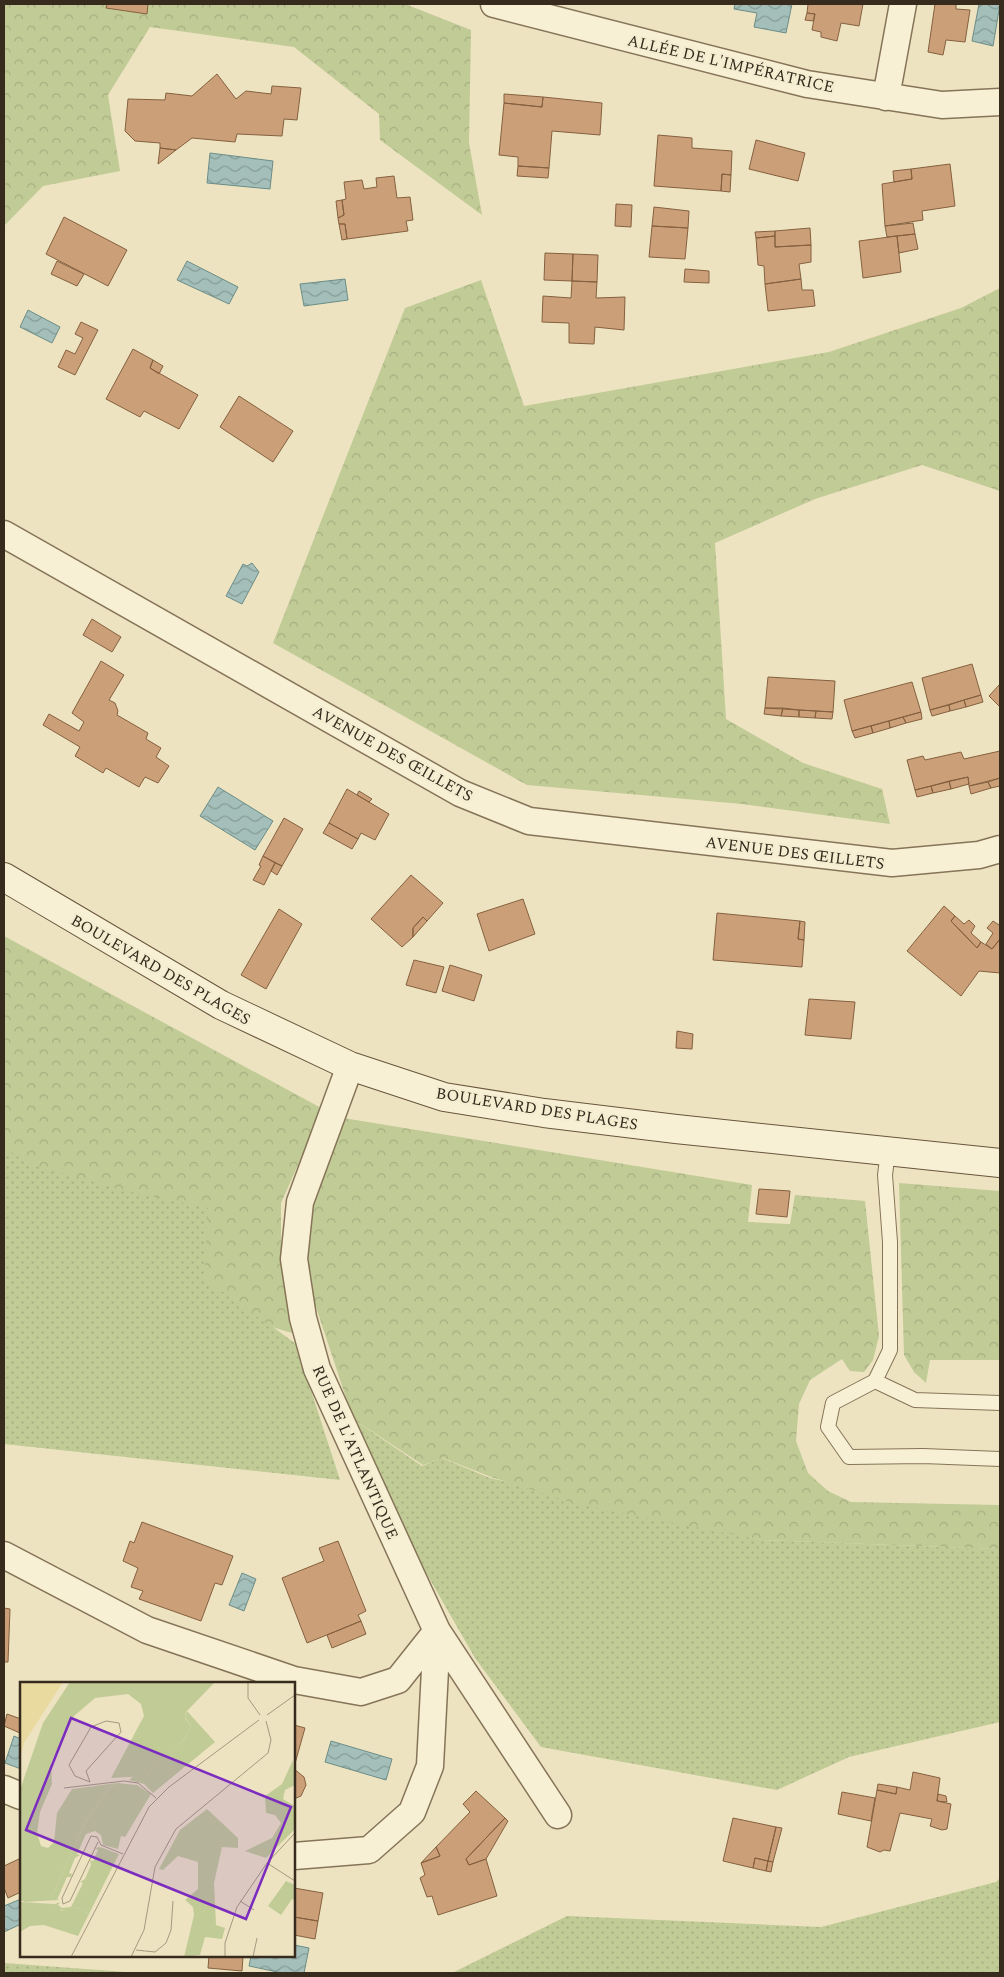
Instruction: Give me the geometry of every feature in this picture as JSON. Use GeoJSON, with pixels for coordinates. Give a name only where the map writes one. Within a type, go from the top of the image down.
{"type":"FeatureCollection","features":[{"type":"Feature","properties":{"kind":"main road","name":"BOULEVARD DES PLAGES"},"geometry":{"type":"LineString","coordinates":[[4,877],[221,1005],[350,1066],[444,1097],[544,1113],[1000,1163]]}},
{"type":"Feature","properties":{"kind":"street"},"geometry":{"type":"LineString","coordinates":[[886,97],[904,4]]}},
{"type":"Feature","properties":{"kind":"street","name":"ALLÉE DE L'IMPÉRATRICE"},"geometry":{"type":"LineString","coordinates":[[500,5],[807,84],[942,105],[1000,102]]}},
{"type":"Feature","properties":{"kind":"street","name":"AVENUE DES ŒILLETS"},"geometry":{"type":"LineString","coordinates":[[4,534],[460,793],[529,821],[892,863],[979,855],[1000,849]]}},
{"type":"Feature","properties":{"kind":"street","name":"RUE DE L'ATLANTIQUE"},"geometry":{"type":"LineString","coordinates":[[350,1066],[300,1202],[294,1259],[303,1318],[317,1369],[437,1631],[558,1815]]}},
{"type":"Feature","properties":{"kind":"street"},"geometry":{"type":"LineString","coordinates":[[4,1555],[147,1630],[294,1680],[360,1692],[398,1680],[437,1631]]}},
{"type":"Feature","properties":{"kind":"street","name":"RUE DE L'ATLANTIQUE"},"geometry":{"type":"LineString","coordinates":[[295,1856],[368,1850],[412,1812],[430,1766],[437,1631]]}},
{"type":"Feature","properties":{"kind":"street"},"geometry":{"type":"LineString","coordinates":[[4,1789],[20,1796]]}},
{"type":"Feature","properties":{"kind":"lane"},"geometry":{"type":"LineString","coordinates":[[888,1151],[885,1175],[890,1242],[890,1350],[875,1381],[833,1403],[828,1427],[849,1457],[923,1456],[1000,1459]]}},
{"type":"Feature","properties":{"kind":"lane"},"geometry":{"type":"LineString","coordinates":[[875,1381],[915,1400],[1000,1404]]}},
{"type":"Feature","properties":{"kind":"green space"},"geometry":{"type":"Polygon","coordinates":[[[4,4],[405,4],[471,30],[469,143],[482,215],[380,140],[379,114],[294,47],[150,27],[108,95],[120,171],[43,186],[4,226],[4,4]]]}},
{"type":"Feature","properties":{"kind":"green space"},"geometry":{"type":"Polygon","coordinates":[[[481,280],[524,406],[829,352],[961,308],[1000,288],[1000,491],[922,465],[815,499],[715,543],[726,719],[803,763],[882,789],[890,824],[742,804],[527,785],[273,643],[405,308],[481,280]]]}},
{"type":"Feature","properties":{"kind":"green space"},"geometry":{"type":"Polygon","coordinates":[[[4,936],[323,1109],[281,1203],[281,1262],[295,1334],[269,1326],[235,1299],[204,1281],[208,1208],[122,1190],[33,1165],[4,1148],[4,936]]]}},
{"type":"Feature","properties":{"kind":"green space"},"geometry":{"type":"Polygon","coordinates":[[[337,1117],[752,1185],[748,1222],[790,1224],[795,1195],[865,1201],[879,1336],[873,1360],[864,1372],[850,1371],[842,1359],[810,1380],[799,1404],[796,1441],[808,1473],[828,1491],[851,1502],[1000,1505],[1000,1549],[762,1540],[580,1505],[491,1477],[443,1458],[423,1465],[353,1419],[314,1301],[306,1258],[310,1196],[337,1117]]]}},
{"type":"Feature","properties":{"kind":"green space"},"geometry":{"type":"Polygon","coordinates":[[[4,1143],[209,1207],[235,1299],[296,1344],[340,1480],[4,1444],[4,1143]]]}},
{"type":"Feature","properties":{"kind":"green space"},"geometry":{"type":"Polygon","coordinates":[[[899,1183],[1000,1191],[1000,1360],[930,1360],[926,1383],[914,1372],[904,1355],[899,1183]]]}},
{"type":"Feature","properties":{"kind":"green space"},"geometry":{"type":"Polygon","coordinates":[[[353,1419],[422,1466],[442,1458],[490,1478],[762,1540],[1000,1549],[1000,1722],[849,1757],[777,1790],[541,1747],[475,1658],[417,1557],[353,1419]]]}},
{"type":"Feature","properties":{"kind":"green space"},"geometry":{"type":"Polygon","coordinates":[[[1000,1878],[1000,1973],[452,1973],[567,1916],[821,1927],[996,1882],[1000,1878]]]}},
{"type":"Feature","properties":{"kind":"green space"},"geometry":{"type":"Polygon","coordinates":[[[4,1963],[140,1973],[4,1973],[4,1963]]]}},
{"type":"Feature","properties":{"kind":"water"},"geometry":{"type":"Polygon","coordinates":[[[735,4],[792,4],[786,33],[754,27],[757,13],[734,9],[735,4]]]}},
{"type":"Feature","properties":{"kind":"water"},"geometry":{"type":"Polygon","coordinates":[[[979,4],[1000,4],[993,46],[972,41],[979,4]]]}},
{"type":"Feature","properties":{"kind":"water"},"geometry":{"type":"Polygon","coordinates":[[[210,153],[273,161],[270,189],[207,183],[210,153]]]}},
{"type":"Feature","properties":{"kind":"water"},"geometry":{"type":"Polygon","coordinates":[[[187,261],[238,287],[229,304],[177,280],[187,261]]]}},
{"type":"Feature","properties":{"kind":"water"},"geometry":{"type":"Polygon","coordinates":[[[345,279],[348,300],[304,306],[300,284],[345,279]]]}},
{"type":"Feature","properties":{"kind":"water"},"geometry":{"type":"Polygon","coordinates":[[[28,310],[60,327],[52,343],[20,327],[28,310]]]}},
{"type":"Feature","properties":{"kind":"water"},"geometry":{"type":"Polygon","coordinates":[[[252,563],[259,572],[242,604],[226,596],[243,564],[247,566],[252,563]]]}},
{"type":"Feature","properties":{"kind":"water"},"geometry":{"type":"Polygon","coordinates":[[[218,787],[273,821],[255,850],[200,816],[218,787]]]}},
{"type":"Feature","properties":{"kind":"water"},"geometry":{"type":"Polygon","coordinates":[[[242,1573],[256,1579],[244,1611],[229,1605],[242,1573]]]}},
{"type":"Feature","properties":{"kind":"water"},"geometry":{"type":"Polygon","coordinates":[[[14,1736],[20,1739],[20,1769],[5,1763],[14,1736]]]}},
{"type":"Feature","properties":{"kind":"water"},"geometry":{"type":"Polygon","coordinates":[[[331,1741],[392,1759],[386,1780],[325,1762],[331,1741]]]}},
{"type":"Feature","properties":{"kind":"water"},"geometry":{"type":"Polygon","coordinates":[[[20,1899],[20,1924],[4,1932],[4,1906],[20,1899]]]}},
{"type":"Feature","properties":{"kind":"water"},"geometry":{"type":"Polygon","coordinates":[[[295,1945],[309,1948],[304,1973],[282,1973],[249,1966],[251,1957],[295,1957],[295,1945]]]}},
{"type":"Feature","properties":{"kind":"building"},"geometry":{"type":"Polygon","coordinates":[[[107,4],[148,4],[147,14],[106,8],[107,4]]]}},
{"type":"Feature","properties":{"kind":"building"},"geometry":{"type":"Polygon","coordinates":[[[808,4],[863,4],[859,26],[841,23],[837,41],[821,37],[821,32],[812,30],[815,14],[807,13],[808,4]]]}},
{"type":"Feature","properties":{"kind":"building"},"geometry":{"type":"Polygon","coordinates":[[[935,4],[956,4],[956,9],[970,10],[965,42],[946,40],[943,55],[928,52],[935,4]]]}},
{"type":"Feature","properties":{"kind":"building"},"geometry":{"type":"Polygon","coordinates":[[[807,13],[815,14],[813,21],[805,20],[807,13]]]}},
{"type":"Feature","properties":{"kind":"building"},"geometry":{"type":"Polygon","coordinates":[[[217,74],[236,99],[246,91],[271,94],[272,86],[301,88],[297,120],[284,119],[282,136],[237,134],[235,142],[192,138],[176,150],[160,148],[160,143],[135,141],[125,131],[128,99],[165,100],[166,93],[192,96],[217,74]]]}},
{"type":"Feature","properties":{"kind":"building"},"geometry":{"type":"Polygon","coordinates":[[[504,94],[543,97],[542,107],[504,103],[504,94]]]}},
{"type":"Feature","properties":{"kind":"building"},"geometry":{"type":"Polygon","coordinates":[[[543,97],[602,103],[600,135],[552,131],[549,168],[518,166],[518,157],[499,155],[504,103],[542,107],[543,97]]]}},
{"type":"Feature","properties":{"kind":"building"},"geometry":{"type":"Polygon","coordinates":[[[658,135],[692,138],[692,148],[732,151],[731,175],[722,174],[721,191],[654,186],[658,135]]]}},
{"type":"Feature","properties":{"kind":"building"},"geometry":{"type":"Polygon","coordinates":[[[756,140],[805,153],[798,181],[749,169],[756,140]]]}},
{"type":"Feature","properties":{"kind":"building"},"geometry":{"type":"Polygon","coordinates":[[[160,148],[176,150],[158,164],[160,148]]]}},
{"type":"Feature","properties":{"kind":"building"},"geometry":{"type":"Polygon","coordinates":[[[950,164],[955,206],[922,211],[923,220],[885,226],[882,184],[912,179],[911,169],[950,164]]]}},
{"type":"Feature","properties":{"kind":"building"},"geometry":{"type":"Polygon","coordinates":[[[518,166],[549,168],[548,178],[517,176],[518,166]]]}},
{"type":"Feature","properties":{"kind":"building"},"geometry":{"type":"Polygon","coordinates":[[[911,169],[912,179],[894,182],[893,171],[911,169]]]}},
{"type":"Feature","properties":{"kind":"building"},"geometry":{"type":"Polygon","coordinates":[[[722,174],[731,175],[730,192],[721,191],[722,174]]]}},
{"type":"Feature","properties":{"kind":"building"},"geometry":{"type":"Polygon","coordinates":[[[394,176],[397,198],[410,197],[413,220],[406,221],[408,231],[347,239],[345,224],[339,224],[338,218],[344,215],[342,200],[346,199],[344,182],[362,180],[364,189],[377,187],[376,178],[394,176]]]}},
{"type":"Feature","properties":{"kind":"building"},"geometry":{"type":"Polygon","coordinates":[[[342,200],[344,215],[338,218],[336,201],[342,200]]]}},
{"type":"Feature","properties":{"kind":"building"},"geometry":{"type":"Polygon","coordinates":[[[616,204],[632,205],[631,227],[615,226],[616,204]]]}},
{"type":"Feature","properties":{"kind":"building"},"geometry":{"type":"Polygon","coordinates":[[[654,207],[689,211],[688,228],[652,226],[654,207]]]}},
{"type":"Feature","properties":{"kind":"building"},"geometry":{"type":"Polygon","coordinates":[[[64,217],[127,250],[108,286],[46,254],[64,217]]]}},
{"type":"Feature","properties":{"kind":"building"},"geometry":{"type":"Polygon","coordinates":[[[913,223],[915,234],[887,237],[885,226],[913,223]]]}},
{"type":"Feature","properties":{"kind":"building"},"geometry":{"type":"Polygon","coordinates":[[[339,224],[345,224],[347,239],[342,240],[339,224]]]}},
{"type":"Feature","properties":{"kind":"building"},"geometry":{"type":"Polygon","coordinates":[[[652,226],[688,228],[685,259],[649,257],[652,226]]]}},
{"type":"Feature","properties":{"kind":"building"},"geometry":{"type":"Polygon","coordinates":[[[810,228],[811,245],[775,247],[775,231],[810,228]]]}},
{"type":"Feature","properties":{"kind":"building"},"geometry":{"type":"Polygon","coordinates":[[[775,231],[775,236],[756,238],[755,232],[775,231]]]}},
{"type":"Feature","properties":{"kind":"building"},"geometry":{"type":"Polygon","coordinates":[[[915,234],[918,249],[899,253],[897,236],[915,234]]]}},
{"type":"Feature","properties":{"kind":"building"},"geometry":{"type":"Polygon","coordinates":[[[775,236],[775,247],[811,245],[811,262],[799,264],[801,279],[765,284],[764,266],[758,265],[756,238],[775,236]]]}},
{"type":"Feature","properties":{"kind":"building"},"geometry":{"type":"Polygon","coordinates":[[[897,236],[901,272],[863,278],[859,241],[897,236]]]}},
{"type":"Feature","properties":{"kind":"building"},"geometry":{"type":"Polygon","coordinates":[[[545,253],[573,254],[572,281],[544,280],[545,253]]]}},
{"type":"Feature","properties":{"kind":"building"},"geometry":{"type":"Polygon","coordinates":[[[573,254],[598,255],[597,282],[572,281],[573,254]]]}},
{"type":"Feature","properties":{"kind":"building"},"geometry":{"type":"Polygon","coordinates":[[[57,261],[84,274],[77,286],[51,274],[57,261]]]}},
{"type":"Feature","properties":{"kind":"building"},"geometry":{"type":"Polygon","coordinates":[[[685,269],[709,271],[709,283],[684,282],[685,269]]]}},
{"type":"Feature","properties":{"kind":"building"},"geometry":{"type":"Polygon","coordinates":[[[801,279],[802,290],[813,290],[815,306],[768,311],[765,284],[801,279]]]}},
{"type":"Feature","properties":{"kind":"building"},"geometry":{"type":"Polygon","coordinates":[[[572,281],[597,282],[596,298],[625,297],[624,330],[595,327],[594,344],[569,343],[569,323],[542,322],[543,296],[571,298],[572,281]]]}},
{"type":"Feature","properties":{"kind":"building"},"geometry":{"type":"Polygon","coordinates":[[[81,322],[98,330],[75,375],[58,367],[66,350],[75,354],[83,338],[75,334],[81,322]]]}},
{"type":"Feature","properties":{"kind":"building"},"geometry":{"type":"Polygon","coordinates":[[[133,349],[153,360],[150,368],[198,395],[179,429],[144,411],[140,417],[106,399],[133,349]]]}},
{"type":"Feature","properties":{"kind":"building"},"geometry":{"type":"Polygon","coordinates":[[[153,360],[163,366],[159,374],[150,368],[153,360]]]}},
{"type":"Feature","properties":{"kind":"building"},"geometry":{"type":"Polygon","coordinates":[[[239,396],[293,431],[273,462],[220,427],[239,396]]]}},
{"type":"Feature","properties":{"kind":"building"},"geometry":{"type":"Polygon","coordinates":[[[92,619],[121,637],[112,652],[83,635],[92,619]]]}},
{"type":"Feature","properties":{"kind":"building"},"geometry":{"type":"Polygon","coordinates":[[[101,661],[124,675],[109,700],[115,703],[118,711],[117,715],[148,733],[146,739],[161,748],[156,757],[169,766],[158,783],[145,777],[139,787],[106,768],[103,773],[75,756],[80,747],[43,725],[49,714],[79,731],[84,722],[72,713],[101,661]]]}},
{"type":"Feature","properties":{"kind":"building"},"geometry":{"type":"Polygon","coordinates":[[[972,664],[981,695],[930,710],[922,678],[972,664]]]}},
{"type":"Feature","properties":{"kind":"building"},"geometry":{"type":"Polygon","coordinates":[[[768,677],[835,681],[833,712],[765,708],[768,677]]]}},
{"type":"Feature","properties":{"kind":"building"},"geometry":{"type":"Polygon","coordinates":[[[912,682],[921,712],[852,731],[844,700],[912,682]]]}},
{"type":"Feature","properties":{"kind":"building"},"geometry":{"type":"Polygon","coordinates":[[[1000,684],[1000,707],[989,696],[1000,684]]]}},
{"type":"Feature","properties":{"kind":"building"},"geometry":{"type":"Polygon","coordinates":[[[981,695],[983,702],[966,707],[964,700],[981,695]]]}},
{"type":"Feature","properties":{"kind":"building"},"geometry":{"type":"Polygon","coordinates":[[[964,700],[966,707],[950,711],[949,705],[964,700]]]}},
{"type":"Feature","properties":{"kind":"building"},"geometry":{"type":"Polygon","coordinates":[[[949,705],[950,711],[932,716],[930,710],[949,705]]]}},
{"type":"Feature","properties":{"kind":"building"},"geometry":{"type":"Polygon","coordinates":[[[765,708],[783,708],[781,716],[764,714],[765,708]]]}},
{"type":"Feature","properties":{"kind":"building"},"geometry":{"type":"Polygon","coordinates":[[[783,708],[799,710],[799,717],[781,716],[783,708]]]}},
{"type":"Feature","properties":{"kind":"building"},"geometry":{"type":"Polygon","coordinates":[[[799,710],[816,711],[815,718],[799,717],[799,710]]]}},
{"type":"Feature","properties":{"kind":"building"},"geometry":{"type":"Polygon","coordinates":[[[816,711],[833,712],[832,719],[815,718],[816,711]]]}},
{"type":"Feature","properties":{"kind":"building"},"geometry":{"type":"Polygon","coordinates":[[[921,712],[922,719],[906,723],[903,717],[921,712]]]}},
{"type":"Feature","properties":{"kind":"building"},"geometry":{"type":"Polygon","coordinates":[[[903,717],[906,723],[890,728],[889,721],[903,717]]]}},
{"type":"Feature","properties":{"kind":"building"},"geometry":{"type":"Polygon","coordinates":[[[889,721],[890,728],[873,733],[871,726],[889,721]]]}},
{"type":"Feature","properties":{"kind":"building"},"geometry":{"type":"Polygon","coordinates":[[[871,726],[873,733],[855,738],[852,731],[871,726]]]}},
{"type":"Feature","properties":{"kind":"building"},"geometry":{"type":"Polygon","coordinates":[[[1000,751],[1000,778],[969,786],[968,777],[915,790],[907,760],[923,756],[925,760],[961,752],[964,759],[1000,751]]]}},
{"type":"Feature","properties":{"kind":"building"},"geometry":{"type":"Polygon","coordinates":[[[968,777],[969,784],[951,789],[949,781],[968,777]]]}},
{"type":"Feature","properties":{"kind":"building"},"geometry":{"type":"Polygon","coordinates":[[[1000,778],[1000,786],[991,788],[988,782],[1000,778]]]}},
{"type":"Feature","properties":{"kind":"building"},"geometry":{"type":"Polygon","coordinates":[[[949,781],[951,789],[933,793],[931,786],[949,781]]]}},
{"type":"Feature","properties":{"kind":"building"},"geometry":{"type":"Polygon","coordinates":[[[988,782],[991,788],[971,794],[969,786],[988,782]]]}},
{"type":"Feature","properties":{"kind":"building"},"geometry":{"type":"Polygon","coordinates":[[[931,786],[933,793],[917,797],[915,790],[931,786]]]}},
{"type":"Feature","properties":{"kind":"building"},"geometry":{"type":"Polygon","coordinates":[[[347,789],[389,814],[375,840],[361,833],[358,839],[329,823],[347,789]]]}},
{"type":"Feature","properties":{"kind":"building"},"geometry":{"type":"Polygon","coordinates":[[[359,791],[372,799],[369,802],[357,795],[359,791]]]}},
{"type":"Feature","properties":{"kind":"building"},"geometry":{"type":"Polygon","coordinates":[[[284,818],[303,829],[282,866],[263,856],[284,818]]]}},
{"type":"Feature","properties":{"kind":"building"},"geometry":{"type":"Polygon","coordinates":[[[329,823],[358,839],[352,849],[323,833],[329,823]]]}},
{"type":"Feature","properties":{"kind":"building"},"geometry":{"type":"Polygon","coordinates":[[[263,856],[275,863],[264,885],[253,880],[261,866],[259,865],[263,856]]]}},
{"type":"Feature","properties":{"kind":"building"},"geometry":{"type":"Polygon","coordinates":[[[275,863],[282,866],[277,875],[271,871],[275,863]]]}},
{"type":"Feature","properties":{"kind":"building"},"geometry":{"type":"Polygon","coordinates":[[[411,875],[443,903],[427,921],[423,917],[413,928],[413,937],[402,947],[371,919],[411,875]]]}},
{"type":"Feature","properties":{"kind":"building"},"geometry":{"type":"Polygon","coordinates":[[[523,899],[535,934],[489,951],[477,914],[523,899]]]}},
{"type":"Feature","properties":{"kind":"building"},"geometry":{"type":"Polygon","coordinates":[[[944,906],[955,916],[951,921],[977,948],[981,942],[992,949],[1000,939],[1000,973],[979,971],[961,996],[907,951],[944,906]]]}},
{"type":"Feature","properties":{"kind":"building"},"geometry":{"type":"Polygon","coordinates":[[[279,909],[302,924],[266,989],[241,975],[279,909]]]}},
{"type":"Feature","properties":{"kind":"building"},"geometry":{"type":"Polygon","coordinates":[[[717,913],[800,921],[798,939],[804,940],[802,967],[713,960],[717,913]]]}},
{"type":"Feature","properties":{"kind":"building"},"geometry":{"type":"Polygon","coordinates":[[[955,916],[964,924],[969,920],[975,926],[971,933],[981,942],[977,948],[951,921],[955,916]]]}},
{"type":"Feature","properties":{"kind":"building"},"geometry":{"type":"Polygon","coordinates":[[[423,917],[427,921],[413,937],[413,928],[423,917]]]}},
{"type":"Feature","properties":{"kind":"building"},"geometry":{"type":"Polygon","coordinates":[[[800,921],[805,922],[804,940],[798,939],[800,921]]]}},
{"type":"Feature","properties":{"kind":"building"},"geometry":{"type":"Polygon","coordinates":[[[993,921],[999,925],[1000,923],[1000,939],[992,949],[986,944],[993,933],[987,928],[993,921]]]}},
{"type":"Feature","properties":{"kind":"building"},"geometry":{"type":"Polygon","coordinates":[[[414,960],[444,967],[436,993],[406,985],[414,960]]]}},
{"type":"Feature","properties":{"kind":"building"},"geometry":{"type":"Polygon","coordinates":[[[450,965],[482,975],[474,1001],[442,991],[450,965]]]}},
{"type":"Feature","properties":{"kind":"building"},"geometry":{"type":"Polygon","coordinates":[[[809,999],[855,1002],[851,1039],[805,1035],[809,999]]]}},
{"type":"Feature","properties":{"kind":"building"},"geometry":{"type":"Polygon","coordinates":[[[677,1031],[693,1034],[692,1049],[676,1048],[677,1031]]]}},
{"type":"Feature","properties":{"kind":"building"},"geometry":{"type":"Polygon","coordinates":[[[759,1189],[790,1191],[787,1217],[756,1214],[759,1189]]]}},
{"type":"Feature","properties":{"kind":"building"},"geometry":{"type":"Polygon","coordinates":[[[142,1522],[233,1556],[222,1585],[215,1583],[201,1621],[139,1599],[143,1591],[131,1587],[138,1568],[123,1561],[130,1541],[134,1543],[142,1522]]]}},
{"type":"Feature","properties":{"kind":"building"},"geometry":{"type":"Polygon","coordinates":[[[338,1541],[366,1611],[358,1615],[361,1621],[307,1643],[282,1578],[324,1561],[319,1548],[338,1541]]]}},
{"type":"Feature","properties":{"kind":"building"},"geometry":{"type":"Polygon","coordinates":[[[4,1608],[10,1609],[8,1662],[4,1662],[4,1608]]]}},
{"type":"Feature","properties":{"kind":"building"},"geometry":{"type":"Polygon","coordinates":[[[361,1621],[366,1634],[332,1648],[327,1635],[361,1621]]]}},
{"type":"Feature","properties":{"kind":"building"},"geometry":{"type":"Polygon","coordinates":[[[7,1714],[20,1719],[20,1733],[4,1726],[7,1714]]]}},
{"type":"Feature","properties":{"kind":"building"},"geometry":{"type":"Polygon","coordinates":[[[295,1725],[305,1728],[295,1763],[295,1725]]]}},
{"type":"Feature","properties":{"kind":"building"},"geometry":{"type":"Polygon","coordinates":[[[295,1770],[304,1777],[306,1785],[301,1796],[295,1799],[295,1770]]]}},
{"type":"Feature","properties":{"kind":"building"},"geometry":{"type":"Polygon","coordinates":[[[913,1772],[940,1778],[937,1801],[951,1804],[947,1829],[942,1830],[930,1826],[932,1819],[900,1813],[890,1851],[884,1850],[880,1852],[867,1847],[877,1790],[896,1794],[897,1787],[910,1790],[913,1772]]]}},
{"type":"Feature","properties":{"kind":"building"},"geometry":{"type":"Polygon","coordinates":[[[878,1784],[897,1787],[896,1794],[877,1790],[878,1784]]]}},
{"type":"Feature","properties":{"kind":"building"},"geometry":{"type":"Polygon","coordinates":[[[476,1791],[505,1818],[466,1859],[469,1865],[486,1859],[497,1896],[438,1915],[432,1896],[427,1897],[420,1878],[425,1875],[421,1863],[440,1856],[436,1847],[470,1812],[463,1804],[476,1791]]]}},
{"type":"Feature","properties":{"kind":"building"},"geometry":{"type":"Polygon","coordinates":[[[842,1792],[875,1798],[871,1821],[838,1814],[842,1792]]]}},
{"type":"Feature","properties":{"kind":"building"},"geometry":{"type":"Polygon","coordinates":[[[938,1794],[946,1796],[947,1802],[937,1801],[938,1794]]]}},
{"type":"Feature","properties":{"kind":"building"},"geometry":{"type":"Polygon","coordinates":[[[505,1818],[508,1821],[486,1859],[469,1865],[466,1859],[505,1818]]]}},
{"type":"Feature","properties":{"kind":"building"},"geometry":{"type":"Polygon","coordinates":[[[733,1818],[776,1827],[768,1861],[755,1858],[753,1868],[723,1861],[733,1818]]]}},
{"type":"Feature","properties":{"kind":"building"},"geometry":{"type":"Polygon","coordinates":[[[776,1827],[782,1828],[773,1862],[768,1861],[776,1827]]]}},
{"type":"Feature","properties":{"kind":"building"},"geometry":{"type":"Polygon","coordinates":[[[436,1847],[440,1856],[421,1863],[436,1847]]]}},
{"type":"Feature","properties":{"kind":"building"},"geometry":{"type":"Polygon","coordinates":[[[20,1858],[20,1892],[8,1898],[4,1888],[4,1866],[20,1858]]]}},
{"type":"Feature","properties":{"kind":"building"},"geometry":{"type":"Polygon","coordinates":[[[755,1858],[768,1861],[766,1871],[753,1868],[755,1858]]]}},
{"type":"Feature","properties":{"kind":"building"},"geometry":{"type":"Polygon","coordinates":[[[768,1861],[773,1862],[771,1872],[766,1871],[768,1861]]]}},
{"type":"Feature","properties":{"kind":"building"},"geometry":{"type":"Polygon","coordinates":[[[295,1888],[323,1893],[318,1921],[295,1917],[295,1888]]]}},
{"type":"Feature","properties":{"kind":"building"},"geometry":{"type":"Polygon","coordinates":[[[295,1917],[318,1921],[315,1939],[295,1935],[295,1917]]]}},
{"type":"Feature","properties":{"kind":"building"},"geometry":{"type":"Polygon","coordinates":[[[209,1957],[243,1957],[242,1971],[208,1968],[209,1957]]]}}]}
